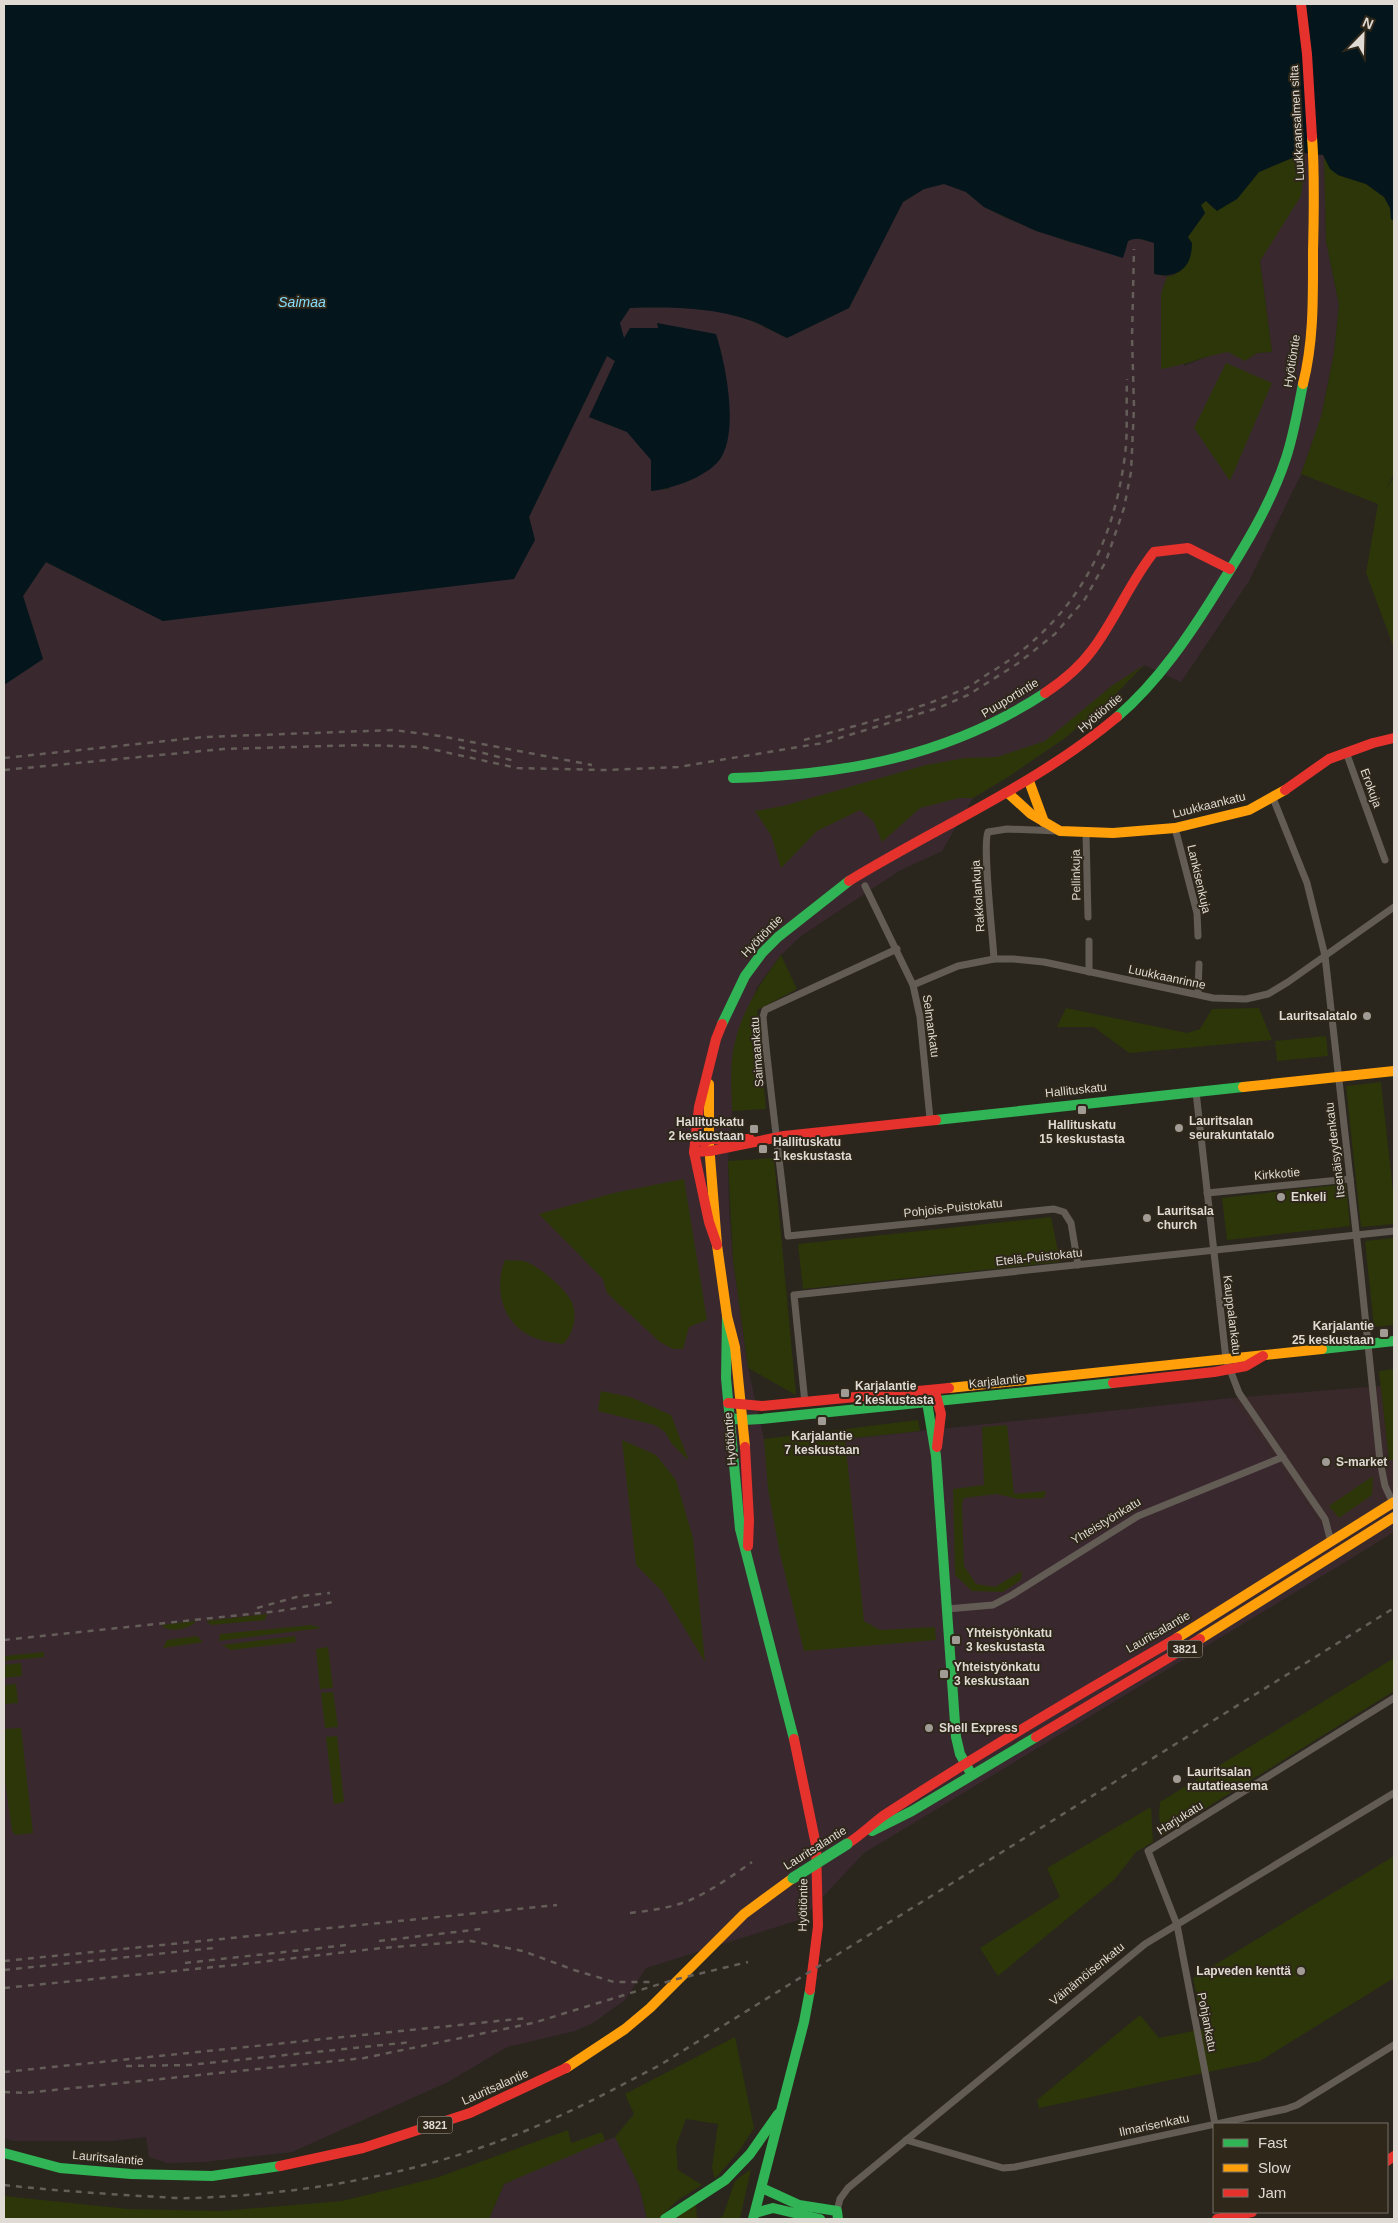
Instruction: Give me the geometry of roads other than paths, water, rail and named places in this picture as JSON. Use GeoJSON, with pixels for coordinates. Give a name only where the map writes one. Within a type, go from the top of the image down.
{"type":"FeatureCollection","features":[{"type":"Feature","properties":{"kind":"main road","name":"Luukkaansalmen silta"},"geometry":{"type":"LineString","coordinates":[[1301,4],[1310,99],[1314,241]]}},
{"type":"Feature","properties":{"kind":"main road","name":"Hyötiöntie"},"geometry":{"type":"LineString","coordinates":[[718,1245],[710,1222],[694,1152],[699,1107],[716,1038],[745,976],[778,937],[825,898],[869,868],[1008,794],[1086,744],[1136,701],[1170,660],[1253,533],[1288,449],[1305,378],[1310,345],[1314,241]]}},
{"type":"Feature","properties":{"kind":"main road","name":"Puuportintie"},"geometry":{"type":"LineString","coordinates":[[733,778],[780,778],[852,770],[943,746],[993,726],[1057,686],[1082,662],[1102,637],[1140,567],[1154,552],[1188,548],[1230,569]]}},
{"type":"Feature","properties":{"kind":"main road","name":"Luukkaankatu"},"geometry":{"type":"LineString","coordinates":[[1008,794],[1044,823],[1060,831],[1112,834],[1175,828],[1249,810],[1273,798],[1315,766],[1346,752],[1394,738]]}},
{"type":"Feature","properties":{"kind":"main road"},"geometry":{"type":"LineString","coordinates":[[1029,781],[1044,823]]}},
{"type":"Feature","properties":{"kind":"main road","name":"Hyötiöntie"},"geometry":{"type":"LineString","coordinates":[[709,1065],[709,1139],[718,1245],[727,1316],[728,1403],[740,1529],[795,1743],[816,1845],[818,1926],[814,1967],[803,2030],[754,2216]]}},
{"type":"Feature","properties":{"kind":"main road","name":"Hallituskatu"},"geometry":{"type":"LineString","coordinates":[[694,1152],[710,1151],[777,1137],[930,1119],[1394,1071]]}},
{"type":"Feature","properties":{"kind":"main road","name":"Hallituskatu"},"geometry":{"type":"LineString","coordinates":[[709,1139],[726,1137],[761,1140]]}},
{"type":"Feature","properties":{"kind":"main road"},"geometry":{"type":"LineString","coordinates":[[694,1152],[709,1139]]}},
{"type":"Feature","properties":{"kind":"main road","name":"Hyötiöntie"},"geometry":{"type":"LineString","coordinates":[[727,1316],[735,1347],[743,1420],[749,1520],[747,1562]]}},
{"type":"Feature","properties":{"kind":"main road","name":"Karjalantie"},"geometry":{"type":"LineString","coordinates":[[730,1418],[743,1420],[939,1401],[1228,1364],[1244,1356],[1264,1356],[1394,1341]]}},
{"type":"Feature","properties":{"kind":"main road","name":"Karjalantie"},"geometry":{"type":"LineString","coordinates":[[728,1403],[762,1406],[933,1389],[1228,1364]]}},
{"type":"Feature","properties":{"kind":"main road"},"geometry":{"type":"LineString","coordinates":[[933,1389],[939,1401],[940,1430],[936,1456]]}},
{"type":"Feature","properties":{"kind":"main road"},"geometry":{"type":"LineString","coordinates":[[933,1389],[927,1402],[936,1456],[956,1737],[958,1746],[972,1775]]}},
{"type":"Feature","properties":{"kind":"main road","name":"Lauritsalantie"},"geometry":{"type":"LineString","coordinates":[[4,2153],[60,2168],[131,2174],[212,2176],[293,2164],[363,2148],[470,2113],[559,2073],[625,2029],[650,2008],[744,1914],[793,1878],[861,1835],[881,1818],[966,1764],[1069,1700],[1185,1633],[1394,1503]]}},
{"type":"Feature","properties":{"kind":"main road","name":"Lauritsalantie"},"geometry":{"type":"LineString","coordinates":[[861,1835],[887,1825],[972,1775],[1192,1644],[1394,1518]]}},
{"type":"Feature","properties":{"kind":"main road"},"geometry":{"type":"LineString","coordinates":[[665,2219],[683,2205],[713,2189],[738,2168],[752,2152],[784,2105]]}},
{"type":"Feature","properties":{"kind":"main road"},"geometry":{"type":"LineString","coordinates":[[762,2188],[799,2205],[838,2215]]}},
{"type":"Feature","properties":{"kind":"main road"},"geometry":{"type":"LineString","coordinates":[[754,2216],[773,2208],[820,2219]]}},
{"type":"Feature","properties":{"kind":"main road"},"geometry":{"type":"LineString","coordinates":[[1217,2219],[1248,2213]]}},
{"type":"Feature","properties":{"kind":"street","name":"Erokuja"},"geometry":{"type":"LineString","coordinates":[[1346,752],[1385,860]]}},
{"type":"Feature","properties":{"kind":"street","name":"Itsenäisyydenkatu"},"geometry":{"type":"LineString","coordinates":[[1273,798],[1307,883],[1324,956],[1380,1460],[1385,1486],[1394,1503]]}},
{"type":"Feature","properties":{"kind":"street","name":"Lankisenkuja"},"geometry":{"type":"LineString","coordinates":[[1175,828],[1197,913],[1198,936]]}},
{"type":"Feature","properties":{"kind":"street","name":"Rakkolankuja"},"geometry":{"type":"LineString","coordinates":[[994,959],[987,859],[986,836],[988,832],[1007,829],[1060,831]]}},
{"type":"Feature","properties":{"kind":"street","name":"Pellinkuja"},"geometry":{"type":"LineString","coordinates":[[1086,833],[1088,917]]}},
{"type":"Feature","properties":{"kind":"street","name":"Selmankatu"},"geometry":{"type":"LineString","coordinates":[[865,886],[913,985],[920,1017],[930,1119]]}},
{"type":"Feature","properties":{"kind":"street","name":"Luukkaanrinne"},"geometry":{"type":"LineString","coordinates":[[913,985],[958,966],[994,959],[1044,962],[1213,998],[1246,1000],[1268,994],[1288,982],[1394,907]]}},
{"type":"Feature","properties":{"kind":"street"},"geometry":{"type":"LineString","coordinates":[[1089,941],[1089,972]]}},
{"type":"Feature","properties":{"kind":"street","name":"Saimaankatu"},"geometry":{"type":"LineString","coordinates":[[788,1236],[763,1017],[765,1010],[897,949]]}},
{"type":"Feature","properties":{"kind":"street"},"geometry":{"type":"LineString","coordinates":[[1198,994],[1199,964]]}},
{"type":"Feature","properties":{"kind":"street","name":"Kauppalankatu"},"geometry":{"type":"LineString","coordinates":[[1196,1092],[1213,1251],[1228,1364],[1239,1393],[1325,1519],[1331,1542]]}},
{"type":"Feature","properties":{"kind":"street","name":"Kirkkotie"},"geometry":{"type":"LineString","coordinates":[[1207,1193],[1350,1179]]}},
{"type":"Feature","properties":{"kind":"street","name":"Pohjois-Puistokatu"},"geometry":{"type":"LineString","coordinates":[[788,1236],[1054,1209],[1064,1212],[1070,1223],[1078,1265]]}},
{"type":"Feature","properties":{"kind":"street","name":"Etelä-Puistokatu"},"geometry":{"type":"LineString","coordinates":[[805,1402],[794,1295],[1394,1231]]}},
{"type":"Feature","properties":{"kind":"street","name":"Yhteistyönkatu"},"geometry":{"type":"LineString","coordinates":[[947,1609],[993,1605],[1138,1516],[1283,1457]]}},
{"type":"Feature","properties":{"kind":"street","name":"Harjukatu"},"geometry":{"type":"LineString","coordinates":[[1177,1925],[1148,1851],[1394,1698]]}},
{"type":"Feature","properties":{"kind":"street","name":"Väinämöisenkatu"},"geometry":{"type":"LineString","coordinates":[[838,2215],[840,2199],[848,2188],[1145,1944],[1394,1793]]}},
{"type":"Feature","properties":{"kind":"street","name":"Pohjankatu"},"geometry":{"type":"LineString","coordinates":[[1177,1925],[1215,2123]]}},
{"type":"Feature","properties":{"kind":"street","name":"Ilmarisenkatu"},"geometry":{"type":"LineString","coordinates":[[1220,2123],[1286,2109],[1296,2105],[1394,2045]]}},
{"type":"Feature","properties":{"kind":"street","name":"Ilmarisenkatu"},"geometry":{"type":"LineString","coordinates":[[906,2140],[1003,2168],[1213,2124]]}},
{"type":"Feature","properties":{"kind":"water","name":"Saimaa"},"geometry":{"type":"Polygon","coordinates":[[[4,4],[1394,4],[1394,221],[1391,219],[1390,208],[1384,197],[1366,184],[1338,175],[1330,169],[1323,155],[1304,153],[1259,172],[1237,199],[1217,211],[1206,201],[1201,205],[1205,213],[1188,237],[1192,243],[1186,265],[1177,273],[1163,275],[1154,274],[1154,243],[1138,239],[1128,241],[1123,258],[1036,231],[984,207],[966,192],[944,184],[924,189],[903,202],[849,308],[787,338],[754,322],[720,312],[675,308],[630,308],[620,323],[624,338],[630,328],[658,328],[657,323],[716,334],[727,379],[730,413],[727,444],[722,456],[709,470],[690,480],[669,488],[651,491],[651,460],[627,432],[589,417],[615,361],[607,356],[529,517],[535,540],[514,579],[163,621],[46,562],[23,596],[43,659],[4,685],[4,4]]]}},
{"type":"Feature","properties":{"kind":"railway"},"geometry":{"type":"LineString","coordinates":[[4,770],[223,749],[363,745],[422,747],[517,768],[605,770],[678,767],[823,743],[938,708],[968,695],[1017,664],[1055,634],[1085,599],[1106,561],[1124,508],[1131,472],[1134,407],[1132,337],[1134,249]]}},
{"type":"Feature","properties":{"kind":"railway"},"geometry":{"type":"LineString","coordinates":[[804,740],[905,711],[964,689],[1024,649],[1048,627],[1086,578],[1100,550],[1111,520],[1125,455],[1127,379]]}},
{"type":"Feature","properties":{"kind":"railway"},"geometry":{"type":"LineString","coordinates":[[4,758],[204,737],[394,730],[440,736],[592,765]]}},
{"type":"Feature","properties":{"kind":"railway"},"geometry":{"type":"LineString","coordinates":[[459,747],[515,761]]}},
{"type":"Feature","properties":{"kind":"railway"},"geometry":{"type":"LineString","coordinates":[[257,1608],[300,1596],[330,1593]]}},
{"type":"Feature","properties":{"kind":"railway"},"geometry":{"type":"LineString","coordinates":[[4,1640],[279,1611],[333,1602]]}},
{"type":"Feature","properties":{"kind":"railway"},"geometry":{"type":"LineString","coordinates":[[4,2185],[88,2193],[179,2198],[239,2196],[332,2185],[378,2176],[468,2152],[512,2136],[582,2106],[660,2065],[1394,1608]]}},
{"type":"Feature","properties":{"kind":"railway"},"geometry":{"type":"LineString","coordinates":[[630,1913],[674,1906],[688,1901],[713,1888],[752,1862]]}},
{"type":"Feature","properties":{"kind":"railway"},"geometry":{"type":"LineString","coordinates":[[4,1961],[557,1905]]}},
{"type":"Feature","properties":{"kind":"railway"},"geometry":{"type":"LineString","coordinates":[[379,1941],[481,1929]]}},
{"type":"Feature","properties":{"kind":"railway"},"geometry":{"type":"LineString","coordinates":[[4,1988],[382,1948],[471,1941],[523,1951],[574,1970],[614,1982],[655,1982]]}},
{"type":"Feature","properties":{"kind":"railway"},"geometry":{"type":"LineString","coordinates":[[185,1963],[347,1945]]}},
{"type":"Feature","properties":{"kind":"railway"},"geometry":{"type":"LineString","coordinates":[[4,1970],[214,1948]]}},
{"type":"Feature","properties":{"kind":"railway"},"geometry":{"type":"LineString","coordinates":[[4,2092],[25,2093],[364,2058],[533,2023],[673,1980],[748,1962]]}},
{"type":"Feature","properties":{"kind":"railway"},"geometry":{"type":"LineString","coordinates":[[4,2072],[527,2018]]}},
{"type":"Feature","properties":{"kind":"railway"},"geometry":{"type":"LineString","coordinates":[[126,2066],[189,2065],[412,2042]]}},
{"type":"Feature","properties":{"kind":"place","name":"Lauritsalatalo"},"geometry":{"type":"Point","coordinates":[1367,1016]}},
{"type":"Feature","properties":{"kind":"place","name":"Hallituskatu 15 keskustasta"},"geometry":{"type":"Point","coordinates":[1082,1110]}},
{"type":"Feature","properties":{"kind":"place","name":"Lauritsalan seurakuntatalo"},"geometry":{"type":"Point","coordinates":[1179,1128]}},
{"type":"Feature","properties":{"kind":"place","name":"Hallituskatu 2 keskustaan"},"geometry":{"type":"Point","coordinates":[754,1129]}},
{"type":"Feature","properties":{"kind":"place","name":"Hallituskatu 1 keskustasta"},"geometry":{"type":"Point","coordinates":[763,1149]}},
{"type":"Feature","properties":{"kind":"place","name":"Enkeli"},"geometry":{"type":"Point","coordinates":[1281,1197]}},
{"type":"Feature","properties":{"kind":"place","name":"Lauritsala church"},"geometry":{"type":"Point","coordinates":[1147,1218]}},
{"type":"Feature","properties":{"kind":"place","name":"Karjalantie 25 keskustaan"},"geometry":{"type":"Point","coordinates":[1384,1333]}},
{"type":"Feature","properties":{"kind":"place","name":"Karjalantie 2 keskustasta"},"geometry":{"type":"Point","coordinates":[845,1393]}},
{"type":"Feature","properties":{"kind":"place","name":"Karjalantie 7 keskustaan"},"geometry":{"type":"Point","coordinates":[822,1421]}},
{"type":"Feature","properties":{"kind":"place","name":"S-market"},"geometry":{"type":"Point","coordinates":[1326,1462]}},
{"type":"Feature","properties":{"kind":"place","name":"Yhteistyönkatu 3 keskustasta"},"geometry":{"type":"Point","coordinates":[956,1640]}},
{"type":"Feature","properties":{"kind":"place","name":"Yhteistyönkatu 3 keskustaan"},"geometry":{"type":"Point","coordinates":[944,1674]}},
{"type":"Feature","properties":{"kind":"place","name":"Shell Express"},"geometry":{"type":"Point","coordinates":[929,1728]}},
{"type":"Feature","properties":{"kind":"place","name":"Lauritsalan rautatieasema"},"geometry":{"type":"Point","coordinates":[1177,1779]}},
{"type":"Feature","properties":{"kind":"place","name":"Lapveden kenttä"},"geometry":{"type":"Point","coordinates":[1301,1971]}}]}
